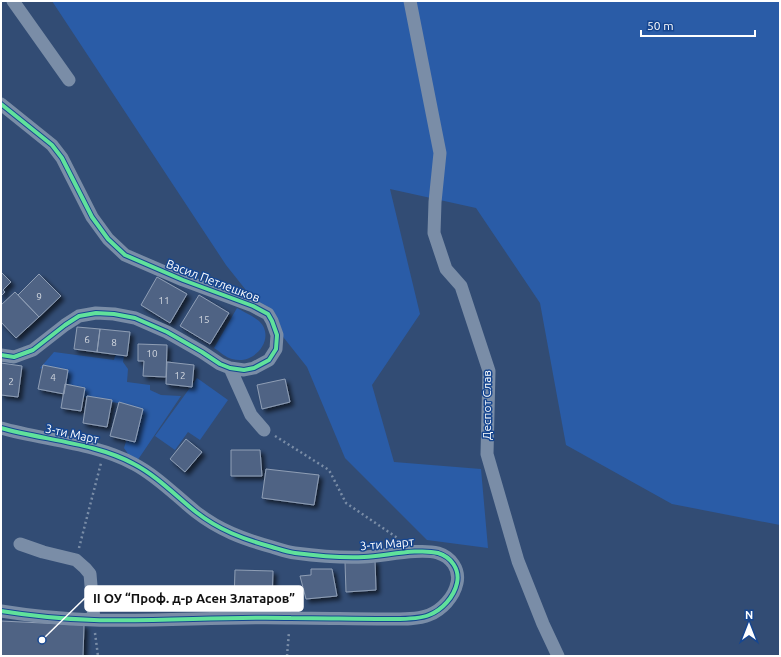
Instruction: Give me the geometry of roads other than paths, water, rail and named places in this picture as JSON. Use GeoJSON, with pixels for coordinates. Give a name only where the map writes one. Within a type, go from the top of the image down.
{"type":"FeatureCollection","features":[{"type":"Feature","properties":{"kind":"street"},"geometry":{"type":"LineString","coordinates":[[13,1],[69,80]]}},
{"type":"Feature","properties":{"kind":"street","name":"Деспот Слав"},"geometry":{"type":"LineString","coordinates":[[410,1],[440,153],[434,233],[446,269],[461,286],[489,371],[487,454],[518,561],[543,624],[558,656]]}},
{"type":"Feature","properties":{"kind":"street","name":"Васил Петлешков"},"geometry":{"type":"LineString","coordinates":[[1,104],[52,145],[62,158],[92,217],[108,239],[125,255],[183,280],[253,306],[268,314],[277,335],[276,349],[268,360],[254,368],[244,370],[230,368],[220,364],[167,332],[136,318],[96,313],[79,316],[33,350],[14,357],[1,355]]}},
{"type":"Feature","properties":{"kind":"street"},"geometry":{"type":"LineString","coordinates":[[230,368],[251,415],[264,430]]}},
{"type":"Feature","properties":{"kind":"street","name":"3-ти Март"},"geometry":{"type":"LineString","coordinates":[[1,428],[22,434],[104,451],[134,463],[199,514],[223,530],[257,543],[292,553],[339,557],[364,557],[418,551],[438,553],[450,559],[456,567],[457,572],[457,582],[453,595],[442,608],[428,616],[397,619],[336,620],[290,618],[94,620],[30,616],[1,610]]}},
{"type":"Feature","properties":{"kind":"street"},"geometry":{"type":"LineString","coordinates":[[20,544],[43,552],[76,560],[85,568],[90,574],[94,620]]}},
{"type":"Feature","properties":{"kind":"place","name":"II ОУ “Проф. д-р Асен Златаров”"},"geometry":{"type":"Point","coordinates":[42,640]}}]}
